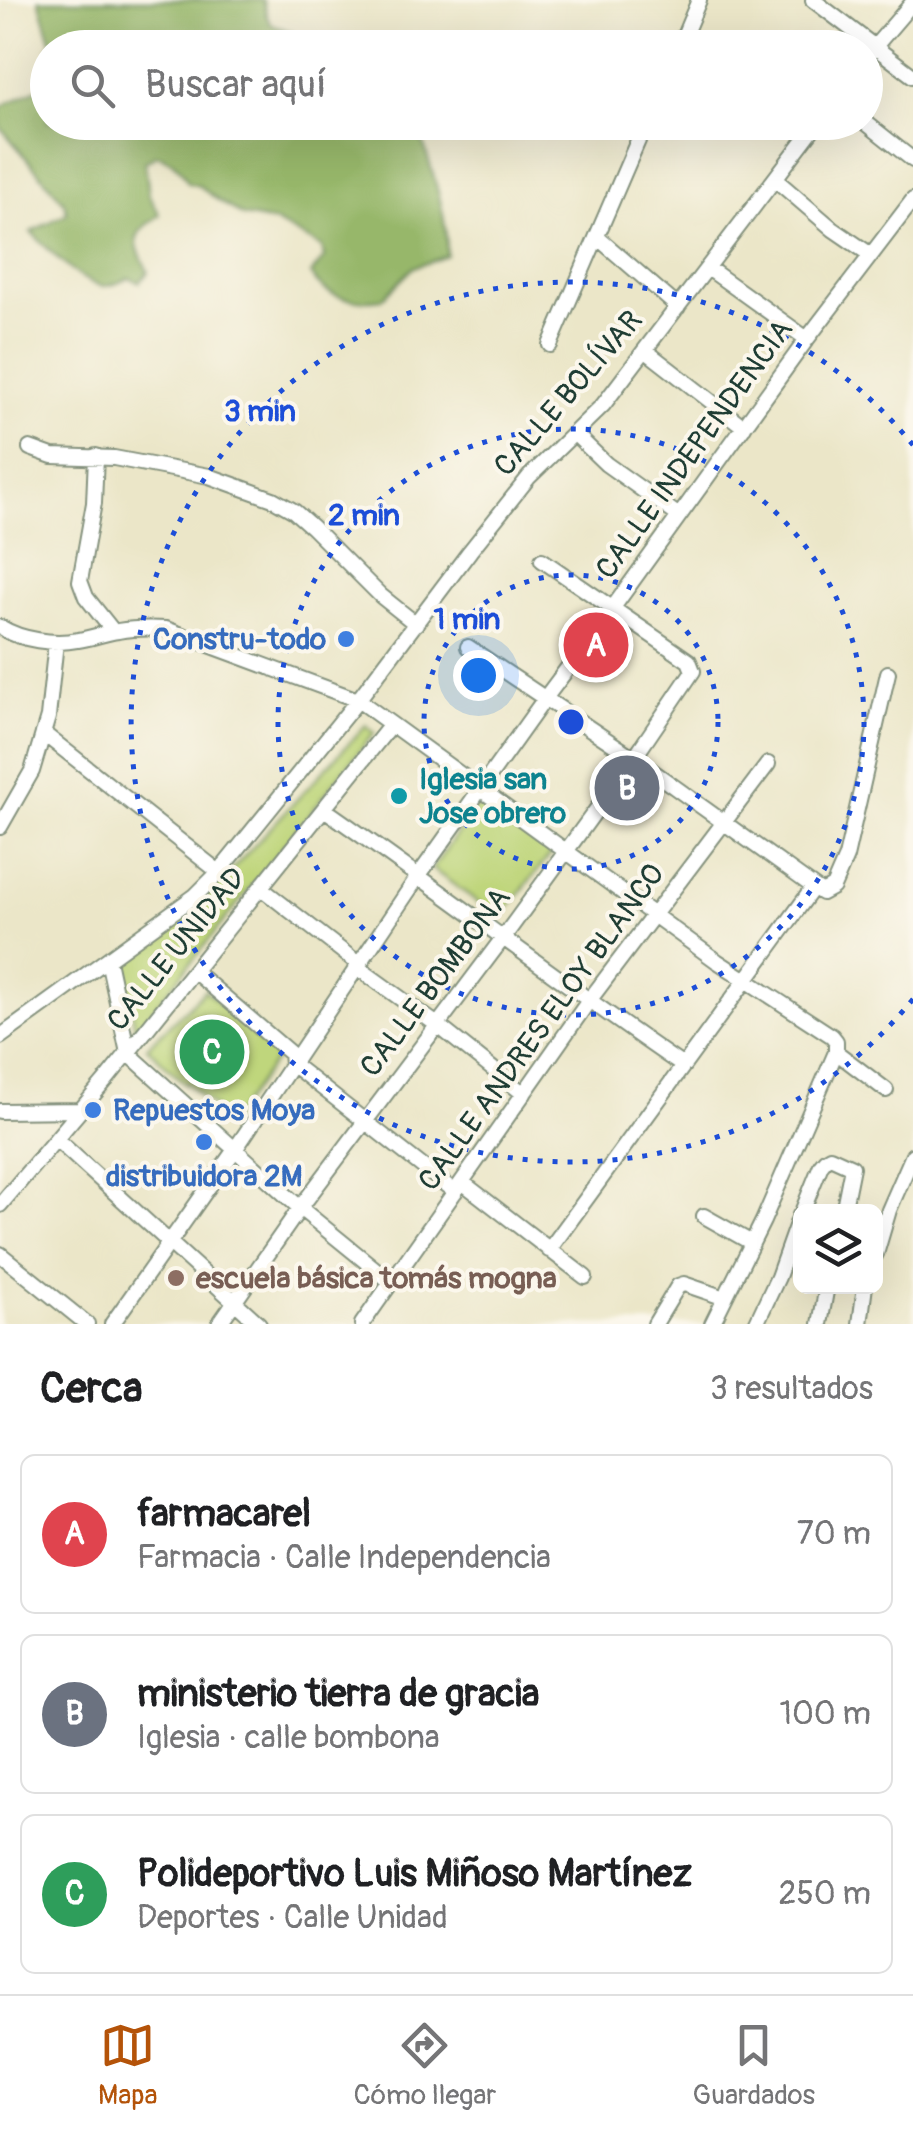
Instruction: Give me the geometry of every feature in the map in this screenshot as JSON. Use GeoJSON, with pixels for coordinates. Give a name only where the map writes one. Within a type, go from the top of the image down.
{"type":"FeatureCollection","features":[{"type":"Feature","properties":{"kind":"street"},"geometry":{"type":"LineString","coordinates":[[686,30],[699,0]]}},
{"type":"Feature","properties":{"kind":"street"},"geometry":{"type":"LineString","coordinates":[[813,0],[845,30]]}},
{"type":"Feature","properties":{"kind":"street"},"geometry":{"type":"LineString","coordinates":[[883,36],[913,2]]}},
{"type":"Feature","properties":{"kind":"street"},"geometry":{"type":"LineString","coordinates":[[883,60],[913,76]]}},
{"type":"Feature","properties":{"kind":"street"},"geometry":{"type":"LineString","coordinates":[[883,136],[913,160]]}},
{"type":"Feature","properties":{"kind":"street"},"geometry":{"type":"LineString","coordinates":[[550,344],[638,140]]}},
{"type":"Feature","properties":{"kind":"street","name":"CALLE BOLÍVAR"},"geometry":{"type":"LineString","coordinates":[[0,1037],[194,896],[219,872],[358,700],[529,477],[603,404],[805,140]]}},
{"type":"Feature","properties":{"kind":"street"},"geometry":{"type":"LineString","coordinates":[[776,180],[871,255]]}},
{"type":"Feature","properties":{"kind":"street","name":"CALLE INDEPENDENCIA"},"geometry":{"type":"LineString","coordinates":[[112,1324],[546,698],[806,339],[913,200]]}},
{"type":"Feature","properties":{"kind":"street"},"geometry":{"type":"LineString","coordinates":[[597,237],[678,306]]}},
{"type":"Feature","properties":{"kind":"street"},"geometry":{"type":"LineString","coordinates":[[708,268],[806,339]]}},
{"type":"Feature","properties":{"kind":"street"},"geometry":{"type":"LineString","coordinates":[[646,350],[744,427]]}},
{"type":"Feature","properties":{"kind":"street"},"geometry":{"type":"LineString","coordinates":[[576,434],[606,464],[679,516]]}},
{"type":"Feature","properties":{"kind":"street"},"geometry":{"type":"LineString","coordinates":[[30,448],[52,456],[96,456],[209,476],[273,500],[303,519],[370,586],[416,624]]}},
{"type":"Feature","properties":{"kind":"street"},"geometry":{"type":"LineString","coordinates":[[96,456],[94,503],[80,581],[86,596],[113,632]]}},
{"type":"Feature","properties":{"kind":"street"},"geometry":{"type":"LineString","coordinates":[[542,560],[612,609]]}},
{"type":"Feature","properties":{"kind":"street","name":"CALLE BOMBONA"},"geometry":{"type":"LineString","coordinates":[[219,1324],[300,1208],[634,758],[692,671],[689,660],[612,609]]}},
{"type":"Feature","properties":{"kind":"street"},"geometry":{"type":"LineString","coordinates":[[0,627],[56,642],[143,628],[166,629],[358,700],[717,961],[832,1036],[836,1052],[802,1136],[712,1324]]}},
{"type":"Feature","properties":{"kind":"street"},"geometry":{"type":"LineString","coordinates":[[0,827],[32,771],[44,733],[56,642]]}},
{"type":"Feature","properties":{"kind":"street"},"geometry":{"type":"LineString","coordinates":[[468,647],[634,758],[822,893],[833,887],[846,857],[888,673]]}},
{"type":"Feature","properties":{"kind":"street","name":"CALLE UNIDAD"},"geometry":{"type":"LineString","coordinates":[[0,1206],[391,725]]}},
{"type":"Feature","properties":{"kind":"street"},"geometry":{"type":"LineString","coordinates":[[44,733],[219,872]]}},
{"type":"Feature","properties":{"kind":"street","name":"CALLE ANDRES ELOY BLANCO"},"geometry":{"type":"LineString","coordinates":[[362,1324],[588,1002],[768,764]]}},
{"type":"Feature","properties":{"kind":"street"},"geometry":{"type":"LineString","coordinates":[[324,809],[682,1066]]}},
{"type":"Feature","properties":{"kind":"street"},"geometry":{"type":"LineString","coordinates":[[261,888],[354,960],[357,968],[524,1094]]}},
{"type":"Feature","properties":{"kind":"street"},"geometry":{"type":"LineString","coordinates":[[550,1250],[813,888]]}},
{"type":"Feature","properties":{"kind":"street"},"geometry":{"type":"LineString","coordinates":[[108,960],[128,1052],[300,1208],[391,1282]]}},
{"type":"Feature","properties":{"kind":"street"},"geometry":{"type":"LineString","coordinates":[[194,971],[291,1054],[292,1064],[365,1122],[585,1277]]}},
{"type":"Feature","properties":{"kind":"street"},"geometry":{"type":"LineString","coordinates":[[836,1052],[886,1090]]}},
{"type":"Feature","properties":{"kind":"street"},"geometry":{"type":"LineString","coordinates":[[0,1111],[81,1110]]}},
{"type":"Feature","properties":{"kind":"street"},"geometry":{"type":"LineString","coordinates":[[56,1139],[259,1324]]}},
{"type":"Feature","properties":{"kind":"street"},"geometry":{"type":"LineString","coordinates":[[805,1204],[821,1165],[830,1158],[852,1168],[844,1204]]}},
{"type":"Feature","properties":{"kind":"street"},"geometry":{"type":"LineString","coordinates":[[883,1232],[912,1158]]}},
{"type":"Feature","properties":{"kind":"street"},"geometry":{"type":"LineString","coordinates":[[704,1216],[752,1242]]}},
{"type":"Feature","properties":{"kind":"street"},"geometry":{"type":"LineString","coordinates":[[756,1324],[793,1235]]}},
{"type":"Feature","properties":{"kind":"street"},"geometry":{"type":"LineString","coordinates":[[0,1254],[88,1324]]}},
{"type":"Feature","properties":{"kind":"street"},"geometry":{"type":"LineString","coordinates":[[655,1324],[678,1286],[684,1284],[725,1298]]}},
{"type":"Feature","properties":{"kind":"street"},"geometry":{"type":"LineString","coordinates":[[820,1324],[826,1294]]}},
{"type":"Feature","properties":{"kind":"street"},"geometry":{"type":"LineString","coordinates":[[860,1324],[865,1294]]}},
{"type":"Feature","properties":{"kind":"green space"},"geometry":{"type":"Polygon","coordinates":[[[39,0],[263,0],[270,23],[286,30],[48,30],[39,0]]]}},
{"type":"Feature","properties":{"kind":"green space"},"geometry":{"type":"Polygon","coordinates":[[[30,92],[30,140],[422,140],[442,210],[447,255],[414,267],[382,299],[362,300],[333,294],[311,274],[324,258],[322,247],[275,222],[243,216],[199,186],[188,183],[175,164],[156,155],[145,162],[149,195],[160,215],[142,229],[137,240],[148,272],[140,282],[129,278],[108,286],[95,284],[65,265],[31,232],[67,213],[64,202],[0,127],[0,107],[30,92]]]}},
{"type":"Feature","properties":{"kind":"green space"},"geometry":{"type":"Polygon","coordinates":[[[366,725],[374,733],[136,1031],[121,963],[200,904],[366,725]]]}},
{"type":"Feature","properties":{"kind":"green space"},"geometry":{"type":"Polygon","coordinates":[[[482,798],[553,851],[500,918],[432,869],[482,798]]]}},
{"type":"Feature","properties":{"kind":"green space"},"geometry":{"type":"Polygon","coordinates":[[[205,990],[277,1057],[230,1122],[147,1047],[205,990]]]}},
{"type":"Feature","properties":{"kind":"place","name":"Constru-todo"},"geometry":{"type":"Point","coordinates":[346,639]}},
{"type":"Feature","properties":{"kind":"place","name":"farmacarel"},"geometry":{"type":"Point","coordinates":[596,645]}},
{"type":"Feature","properties":{"kind":"place","name":"ministerio tierra de gracia"},"geometry":{"type":"Point","coordinates":[627,788]}},
{"type":"Feature","properties":{"kind":"place","name":"Iglesia san Jose obrero"},"geometry":{"type":"Point","coordinates":[399,796]}},
{"type":"Feature","properties":{"kind":"place","name":"Polideportivo Luis Miñoso Martínez"},"geometry":{"type":"Point","coordinates":[212,1052]}},
{"type":"Feature","properties":{"kind":"place","name":"Repuestos Moya"},"geometry":{"type":"Point","coordinates":[93,1110]}},
{"type":"Feature","properties":{"kind":"place","name":"distribuidora 2M"},"geometry":{"type":"Point","coordinates":[204,1142]}},
{"type":"Feature","properties":{"kind":"place","name":"escuela básica tomás mogna"},"geometry":{"type":"Point","coordinates":[176,1278]}}]}
